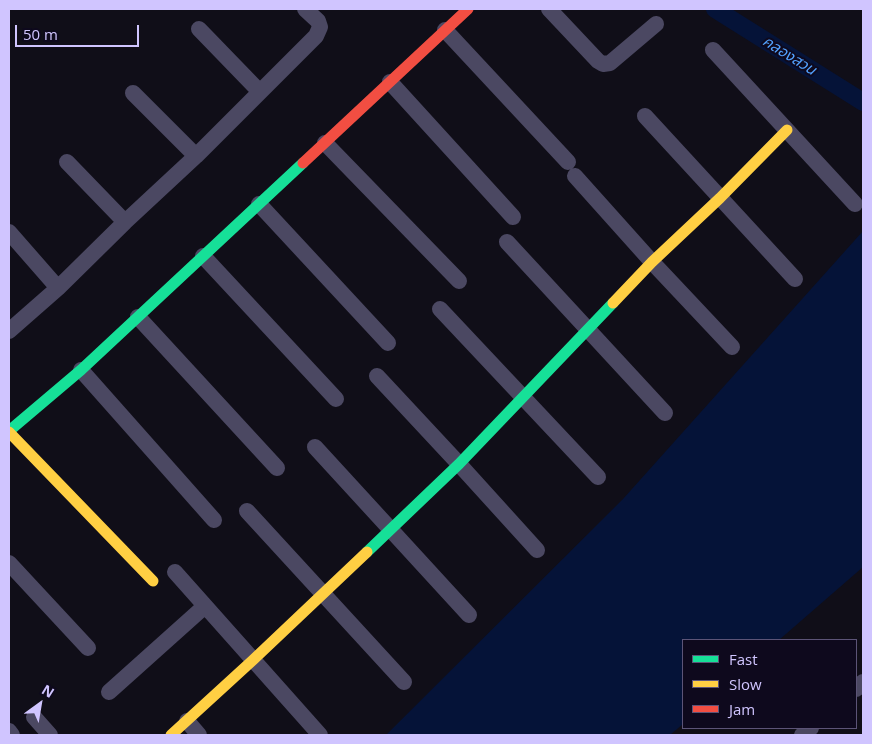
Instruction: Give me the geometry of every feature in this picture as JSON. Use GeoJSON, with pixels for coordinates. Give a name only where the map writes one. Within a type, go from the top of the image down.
{"type":"FeatureCollection","features":[{"type":"Feature","properties":{"kind":"street"},"geometry":{"type":"LineString","coordinates":[[9,331],[58,288],[196,156],[316,36],[320,28],[318,21],[306,9]]}},
{"type":"Feature","properties":{"kind":"street"},"geometry":{"type":"LineString","coordinates":[[153,581],[9,432],[81,370],[468,9]]}},
{"type":"Feature","properties":{"kind":"street"},"geometry":{"type":"LineString","coordinates":[[551,9],[598,61],[603,64],[610,63],[656,24]]}},
{"type":"Feature","properties":{"kind":"street"},"geometry":{"type":"LineString","coordinates":[[199,29],[260,92]]}},
{"type":"Feature","properties":{"kind":"street"},"geometry":{"type":"LineString","coordinates":[[445,30],[572,169],[652,262],[732,347]]}},
{"type":"Feature","properties":{"kind":"street"},"geometry":{"type":"LineString","coordinates":[[714,50],[855,204]]}},
{"type":"Feature","properties":{"kind":"street"},"geometry":{"type":"LineString","coordinates":[[390,82],[513,216]]}},
{"type":"Feature","properties":{"kind":"street"},"geometry":{"type":"LineString","coordinates":[[133,93],[196,156]]}},
{"type":"Feature","properties":{"kind":"street"},"geometry":{"type":"LineString","coordinates":[[645,116],[795,279]]}},
{"type":"Feature","properties":{"kind":"street"},"geometry":{"type":"LineString","coordinates":[[171,735],[253,660],[459,464],[652,262],[720,198],[787,130]]}},
{"type":"Feature","properties":{"kind":"street"},"geometry":{"type":"LineString","coordinates":[[325,143],[459,281]]}},
{"type":"Feature","properties":{"kind":"street"},"geometry":{"type":"LineString","coordinates":[[67,162],[125,222]]}},
{"type":"Feature","properties":{"kind":"street"},"geometry":{"type":"LineString","coordinates":[[259,204],[388,343]]}},
{"type":"Feature","properties":{"kind":"street"},"geometry":{"type":"LineString","coordinates":[[9,232],[58,288]]}},
{"type":"Feature","properties":{"kind":"street"},"geometry":{"type":"LineString","coordinates":[[507,242],[665,413]]}},
{"type":"Feature","properties":{"kind":"street"},"geometry":{"type":"LineString","coordinates":[[203,256],[336,399]]}},
{"type":"Feature","properties":{"kind":"street"},"geometry":{"type":"LineString","coordinates":[[440,309],[598,478]]}},
{"type":"Feature","properties":{"kind":"street"},"geometry":{"type":"LineString","coordinates":[[138,317],[277,468]]}},
{"type":"Feature","properties":{"kind":"street"},"geometry":{"type":"LineString","coordinates":[[81,370],[214,520]]}},
{"type":"Feature","properties":{"kind":"street"},"geometry":{"type":"LineString","coordinates":[[377,376],[537,550]]}},
{"type":"Feature","properties":{"kind":"street"},"geometry":{"type":"LineString","coordinates":[[315,447],[469,615]]}},
{"type":"Feature","properties":{"kind":"street"},"geometry":{"type":"LineString","coordinates":[[248,511],[404,682]]}},
{"type":"Feature","properties":{"kind":"street"},"geometry":{"type":"LineString","coordinates":[[9,563],[88,648]]}},
{"type":"Feature","properties":{"kind":"street"},"geometry":{"type":"LineString","coordinates":[[175,572],[320,735]]}},
{"type":"Feature","properties":{"kind":"street"},"geometry":{"type":"LineString","coordinates":[[109,692],[205,606]]}},
{"type":"Feature","properties":{"kind":"street"},"geometry":{"type":"LineString","coordinates":[[34,717],[50,735]]}},
{"type":"Feature","properties":{"kind":"street"},"geometry":{"type":"LineString","coordinates":[[187,721],[198,735]]}},
{"type":"Feature","properties":{"kind":"street"},"geometry":{"type":"LineString","coordinates":[[9,731],[12,735]]}},
{"type":"Feature","properties":{"kind":"water"},"geometry":{"type":"Polygon","coordinates":[[[863,231],[863,567],[780,639],[682,639],[682,725],[670,735],[386,735],[623,499],[863,231]]]}},
{"type":"Feature","properties":{"kind":"waterway","name":"คลองสวน"},"geometry":{"type":"LineString","coordinates":[[715,9],[863,102]]}},
{"type":"Feature","properties":{"kind":"traffic: fast"},"geometry":{"type":"LineString","coordinates":[[9,431],[81,370],[303,163]]}},
{"type":"Feature","properties":{"kind":"traffic: fast"},"geometry":{"type":"LineString","coordinates":[[367,552],[459,464],[613,303]]}},
{"type":"Feature","properties":{"kind":"traffic: slow"},"geometry":{"type":"LineString","coordinates":[[613,303],[652,262],[720,198],[787,130]]}},
{"type":"Feature","properties":{"kind":"traffic: slow"},"geometry":{"type":"LineString","coordinates":[[9,432],[153,581]]}},
{"type":"Feature","properties":{"kind":"traffic: slow"},"geometry":{"type":"LineString","coordinates":[[171,735],[367,552]]}},
{"type":"Feature","properties":{"kind":"traffic: jam"},"geometry":{"type":"LineString","coordinates":[[303,163],[468,9]]}}]}
